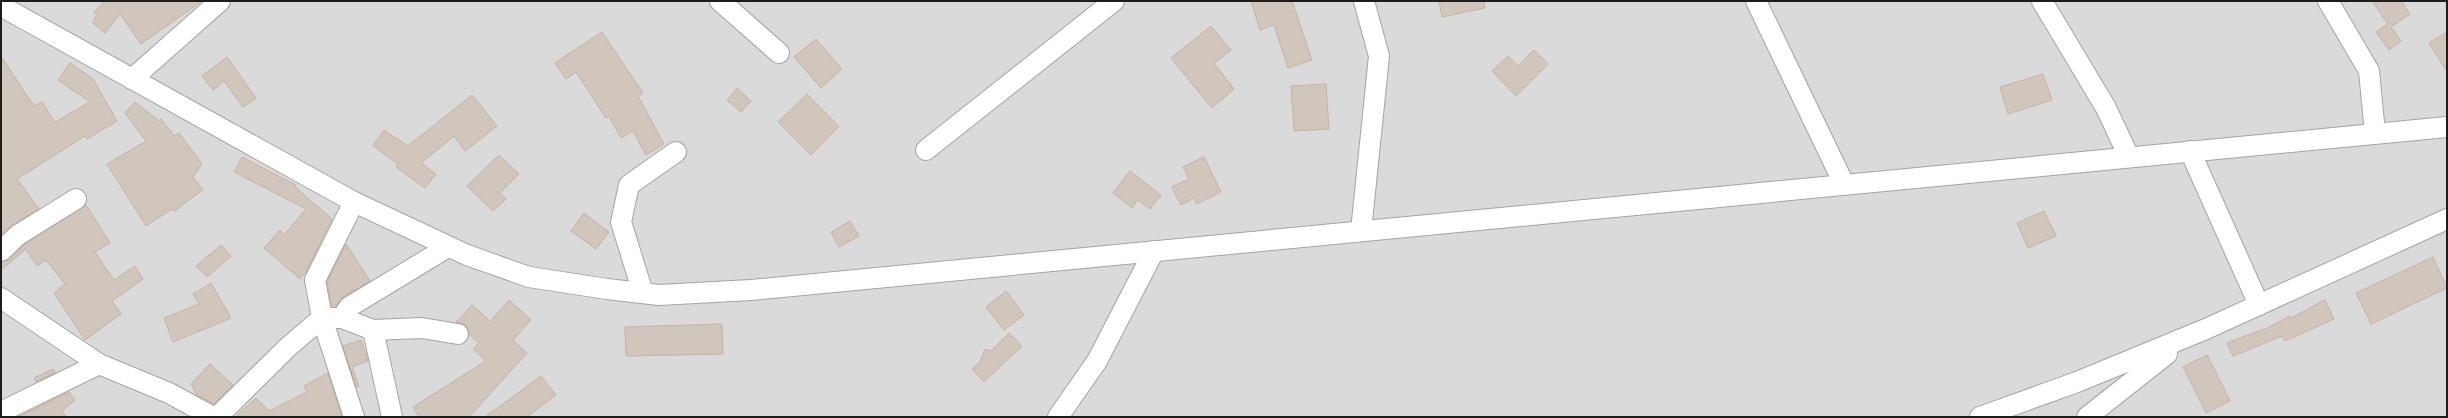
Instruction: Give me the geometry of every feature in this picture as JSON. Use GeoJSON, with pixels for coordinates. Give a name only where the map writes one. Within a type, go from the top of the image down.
{"type":"FeatureCollection","features":[{"type":"Feature","properties":{"kind":"street"},"geometry":{"type":"LineString","coordinates":[[132,79],[220,1]]}},
{"type":"Feature","properties":{"kind":"street"},"geometry":{"type":"LineString","coordinates":[[720,1],[779,53]]}},
{"type":"Feature","properties":{"kind":"street"},"geometry":{"type":"LineString","coordinates":[[926,150],[1114,1]]}},
{"type":"Feature","properties":{"kind":"street"},"geometry":{"type":"LineString","coordinates":[[1361,231],[1379,56],[1364,1]]}},
{"type":"Feature","properties":{"kind":"street"},"geometry":{"type":"LineString","coordinates":[[1756,1],[1844,184]]}},
{"type":"Feature","properties":{"kind":"street"},"geometry":{"type":"LineString","coordinates":[[2042,1],[2106,108],[2129,157]]}},
{"type":"Feature","properties":{"kind":"street"},"geometry":{"type":"LineString","coordinates":[[2328,1],[2369,71],[2375,133]]}},
{"type":"Feature","properties":{"kind":"street"},"geometry":{"type":"LineString","coordinates":[[1,6],[354,202],[448,247],[529,277],[659,295],[750,290],[2447,127]]}},
{"type":"Feature","properties":{"kind":"street"},"geometry":{"type":"LineString","coordinates":[[2190,151],[2259,305]]}},
{"type":"Feature","properties":{"kind":"street"},"geometry":{"type":"LineString","coordinates":[[643,293],[621,222],[629,185],[676,152]]}},
{"type":"Feature","properties":{"kind":"street"},"geometry":{"type":"LineString","coordinates":[[1,251],[18,235],[76,199]]}},
{"type":"Feature","properties":{"kind":"street"},"geometry":{"type":"LineString","coordinates":[[354,202],[315,280],[322,318],[354,417]]}},
{"type":"Feature","properties":{"kind":"street"},"geometry":{"type":"LineString","coordinates":[[1980,417],[2077,382],[2206,330],[2447,219]]}},
{"type":"Feature","properties":{"kind":"street"},"geometry":{"type":"LineString","coordinates":[[342,318],[349,307],[448,247]]}},
{"type":"Feature","properties":{"kind":"street"},"geometry":{"type":"LineString","coordinates":[[1058,417],[1097,361],[1154,251]]}},
{"type":"Feature","properties":{"kind":"street"},"geometry":{"type":"LineString","coordinates":[[1,298],[99,364],[169,393],[213,417]]}},
{"type":"Feature","properties":{"kind":"street"},"geometry":{"type":"LineString","coordinates":[[217,417],[288,347],[322,318],[342,318],[373,330],[422,328],[458,334]]}},
{"type":"Feature","properties":{"kind":"street"},"geometry":{"type":"LineString","coordinates":[[373,330],[392,417]]}},
{"type":"Feature","properties":{"kind":"street"},"geometry":{"type":"LineString","coordinates":[[2087,417],[2157,360],[2206,330]]}},
{"type":"Feature","properties":{"kind":"street"},"geometry":{"type":"LineString","coordinates":[[1,412],[99,364]]}},
{"type":"Feature","properties":{"kind":"shaded area"},"geometry":{"type":"Polygon","coordinates":[[[1,1],[2447,1],[2447,417],[1,417],[1,1]]]}},
{"type":"Feature","properties":{"kind":"building"},"geometry":{"type":"Polygon","coordinates":[[[104,1],[202,1],[141,44],[120,14],[105,33],[92,22],[97,15],[94,13],[104,1]]]}},
{"type":"Feature","properties":{"kind":"building"},"geometry":{"type":"Polygon","coordinates":[[[1251,1],[1292,1],[1312,60],[1288,68],[1274,25],[1260,30],[1251,1]]]}},
{"type":"Feature","properties":{"kind":"building"},"geometry":{"type":"Polygon","coordinates":[[[1439,1],[1484,1],[1485,8],[1442,17],[1439,1]]]}},
{"type":"Feature","properties":{"kind":"building"},"geometry":{"type":"Polygon","coordinates":[[[2372,1],[2401,1],[2410,14],[2391,27],[2401,41],[2389,50],[2376,32],[2388,24],[2372,1]]]}},
{"type":"Feature","properties":{"kind":"building"},"geometry":{"type":"Polygon","coordinates":[[[1211,26],[1231,50],[1214,63],[1234,89],[1212,108],[1171,58],[1211,26]]]}},
{"type":"Feature","properties":{"kind":"building"},"geometry":{"type":"Polygon","coordinates":[[[602,32],[643,93],[638,96],[664,144],[646,155],[633,131],[621,138],[609,116],[606,118],[576,72],[566,79],[555,63],[602,32]]]}},
{"type":"Feature","properties":{"kind":"building"},"geometry":{"type":"Polygon","coordinates":[[[2447,32],[2447,72],[2429,43],[2447,32]]]}},
{"type":"Feature","properties":{"kind":"building"},"geometry":{"type":"Polygon","coordinates":[[[816,39],[842,69],[821,88],[794,57],[816,39]]]}},
{"type":"Feature","properties":{"kind":"building"},"geometry":{"type":"Polygon","coordinates":[[[1534,50],[1548,64],[1516,96],[1492,71],[1508,56],[1518,66],[1534,50]]]}},
{"type":"Feature","properties":{"kind":"building"},"geometry":{"type":"Polygon","coordinates":[[[1,56],[34,106],[42,102],[55,122],[90,102],[58,80],[70,63],[93,79],[117,121],[87,139],[85,136],[17,179],[39,209],[12,225],[1,235],[1,56]]]}},
{"type":"Feature","properties":{"kind":"building"},"geometry":{"type":"Polygon","coordinates":[[[227,57],[256,98],[243,107],[224,81],[213,90],[202,76],[227,57]]]}},
{"type":"Feature","properties":{"kind":"building"},"geometry":{"type":"Polygon","coordinates":[[[2043,74],[2052,100],[2008,114],[2000,87],[2043,74]]]}},
{"type":"Feature","properties":{"kind":"building"},"geometry":{"type":"Polygon","coordinates":[[[1326,84],[1329,129],[1294,131],[1291,86],[1326,84]]]}},
{"type":"Feature","properties":{"kind":"building"},"geometry":{"type":"Polygon","coordinates":[[[737,88],[751,101],[741,112],[727,100],[737,88]]]}},
{"type":"Feature","properties":{"kind":"building"},"geometry":{"type":"Polygon","coordinates":[[[807,94],[839,126],[811,155],[778,122],[807,94]]]}},
{"type":"Feature","properties":{"kind":"building"},"geometry":{"type":"Polygon","coordinates":[[[472,95],[497,126],[465,151],[454,136],[421,163],[436,174],[425,188],[396,167],[398,164],[373,146],[384,130],[408,146],[472,95]]]}},
{"type":"Feature","properties":{"kind":"building"},"geometry":{"type":"Polygon","coordinates":[[[135,102],[159,121],[161,119],[174,136],[179,133],[202,164],[193,177],[203,190],[174,211],[172,209],[146,226],[107,164],[146,141],[125,113],[135,102]]]}},
{"type":"Feature","properties":{"kind":"building"},"geometry":{"type":"Polygon","coordinates":[[[499,155],[519,174],[500,193],[506,199],[493,211],[467,186],[499,155]]]}},
{"type":"Feature","properties":{"kind":"building"},"geometry":{"type":"Polygon","coordinates":[[[242,157],[296,185],[295,187],[332,219],[306,272],[300,279],[264,248],[280,230],[284,235],[306,209],[234,172],[242,157]]]}},
{"type":"Feature","properties":{"kind":"building"},"geometry":{"type":"Polygon","coordinates":[[[1204,157],[1221,192],[1197,204],[1194,198],[1181,205],[1172,187],[1189,179],[1183,167],[1204,157]]]}},
{"type":"Feature","properties":{"kind":"building"},"geometry":{"type":"Polygon","coordinates":[[[1130,171],[1161,195],[1150,209],[1138,200],[1132,208],[1113,193],[1130,171]]]}},
{"type":"Feature","properties":{"kind":"building"},"geometry":{"type":"Polygon","coordinates":[[[86,205],[110,243],[95,252],[114,280],[135,266],[143,279],[112,301],[121,314],[85,340],[54,293],[65,284],[46,260],[37,266],[26,249],[1,270],[1,262],[9,260],[25,244],[86,205]]]}},
{"type":"Feature","properties":{"kind":"building"},"geometry":{"type":"Polygon","coordinates":[[[2044,211],[2056,236],[2028,248],[2017,223],[2044,211]]]}},
{"type":"Feature","properties":{"kind":"building"},"geometry":{"type":"Polygon","coordinates":[[[584,213],[609,232],[596,249],[571,231],[584,213]]]}},
{"type":"Feature","properties":{"kind":"building"},"geometry":{"type":"Polygon","coordinates":[[[850,221],[859,236],[839,247],[831,232],[850,221]]]}},
{"type":"Feature","properties":{"kind":"building"},"geometry":{"type":"Polygon","coordinates":[[[346,244],[370,281],[343,297],[336,306],[332,306],[327,282],[346,244]]]}},
{"type":"Feature","properties":{"kind":"building"},"geometry":{"type":"Polygon","coordinates":[[[221,245],[231,256],[207,277],[196,266],[221,245]]]}},
{"type":"Feature","properties":{"kind":"building"},"geometry":{"type":"Polygon","coordinates":[[[2433,257],[2447,288],[2371,324],[2356,293],[2433,257]]]}},
{"type":"Feature","properties":{"kind":"building"},"geometry":{"type":"Polygon","coordinates":[[[211,283],[231,318],[173,342],[164,318],[199,304],[193,294],[211,283]]]}},
{"type":"Feature","properties":{"kind":"building"},"geometry":{"type":"Polygon","coordinates":[[[1006,291],[1024,315],[1004,330],[986,307],[1006,291]]]}},
{"type":"Feature","properties":{"kind":"building"},"geometry":{"type":"Polygon","coordinates":[[[509,300],[531,320],[513,340],[527,353],[469,417],[419,417],[413,407],[486,361],[473,349],[479,343],[469,334],[466,325],[456,322],[472,305],[490,321],[509,300]]]}},
{"type":"Feature","properties":{"kind":"building"},"geometry":{"type":"Polygon","coordinates":[[[2325,300],[2334,319],[2285,341],[2282,336],[2233,356],[2227,343],[2267,328],[2290,316],[2291,318],[2325,300]]]}},
{"type":"Feature","properties":{"kind":"building"},"geometry":{"type":"Polygon","coordinates":[[[722,324],[723,354],[626,356],[625,327],[722,324]]]}},
{"type":"Feature","properties":{"kind":"building"},"geometry":{"type":"Polygon","coordinates":[[[1009,333],[1022,346],[984,382],[972,369],[980,362],[985,349],[991,351],[1009,333]]]}},
{"type":"Feature","properties":{"kind":"building"},"geometry":{"type":"Polygon","coordinates":[[[361,340],[368,361],[352,367],[359,386],[356,387],[343,346],[361,340]]]}},
{"type":"Feature","properties":{"kind":"building"},"geometry":{"type":"Polygon","coordinates":[[[2207,355],[2230,401],[2206,413],[2183,367],[2207,355]]]}},
{"type":"Feature","properties":{"kind":"building"},"geometry":{"type":"Polygon","coordinates":[[[210,364],[233,385],[214,404],[197,395],[191,384],[210,364]]]}},
{"type":"Feature","properties":{"kind":"building"},"geometry":{"type":"Polygon","coordinates":[[[53,369],[55,373],[36,382],[34,378],[53,369]]]}},
{"type":"Feature","properties":{"kind":"building"},"geometry":{"type":"Polygon","coordinates":[[[328,373],[342,417],[235,417],[256,398],[269,411],[307,392],[304,386],[328,373]]]}},
{"type":"Feature","properties":{"kind":"building"},"geometry":{"type":"Polygon","coordinates":[[[541,376],[556,395],[527,417],[485,417],[541,376]]]}},
{"type":"Feature","properties":{"kind":"building"},"geometry":{"type":"Polygon","coordinates":[[[69,392],[75,400],[62,411],[67,417],[18,417],[69,392]]]}}]}
